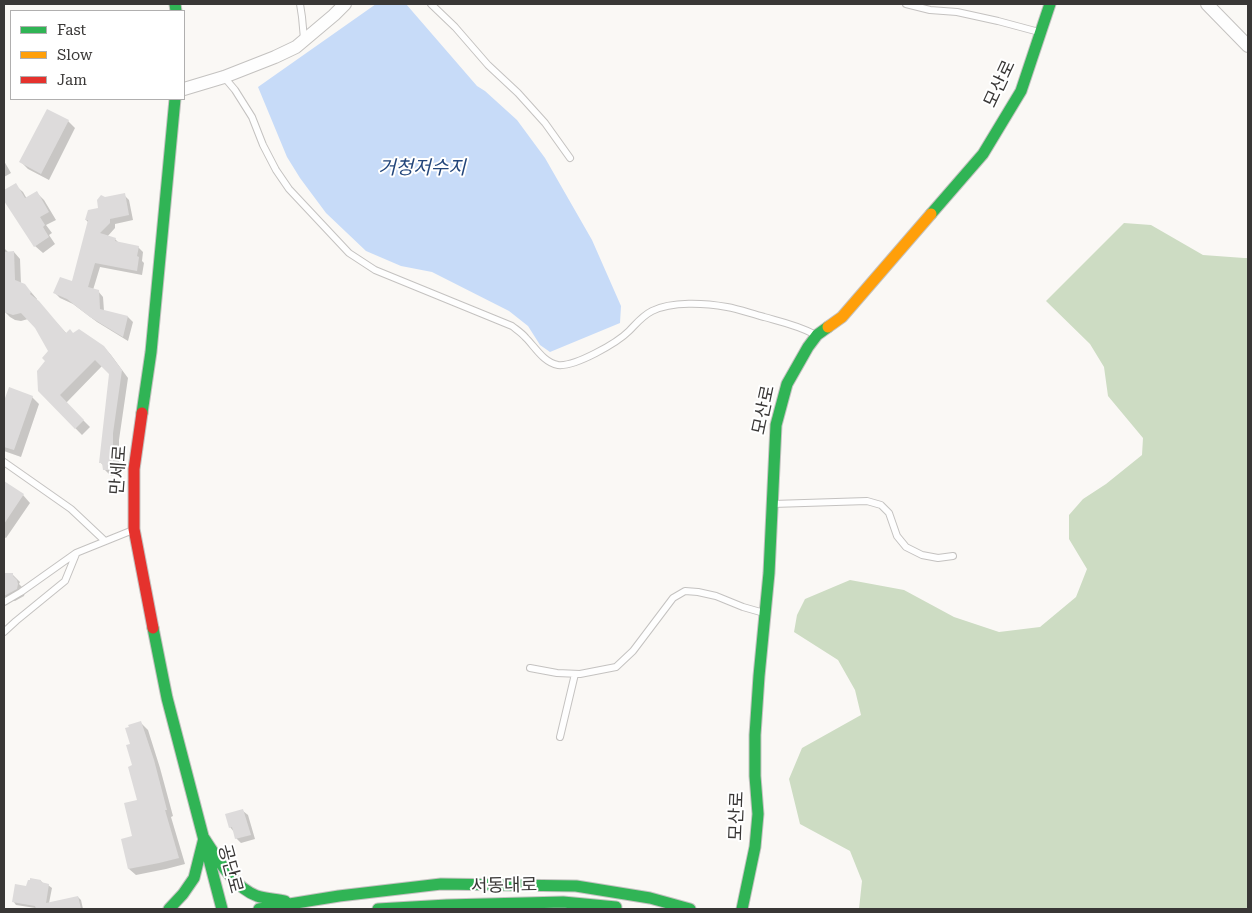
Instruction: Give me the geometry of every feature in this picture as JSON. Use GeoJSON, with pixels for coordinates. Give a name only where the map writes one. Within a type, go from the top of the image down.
{"type":"FeatureCollection","features":[{"type":"Feature","properties":{"kind":"main road","name":"모산로"},"geometry":{"type":"LineString","coordinates":[[742,909],[755,847],[758,814],[755,776],[755,735],[769,573],[776,424],[787,384],[808,347],[818,335],[842,316],[983,154],[1021,91],[1050,4]]}},
{"type":"Feature","properties":{"kind":"main road","name":"만세로"},"geometry":{"type":"LineString","coordinates":[[175,100],[151,352],[134,469],[134,529],[167,698],[204,838]]}},
{"type":"Feature","properties":{"kind":"main road"},"geometry":{"type":"LineString","coordinates":[[204,838],[225,870],[239,886],[259,897],[295,903]]}},
{"type":"Feature","properties":{"kind":"main road"},"geometry":{"type":"LineString","coordinates":[[169,909],[194,878],[204,838]]}},
{"type":"Feature","properties":{"kind":"main road","name":"공단로"},"geometry":{"type":"LineString","coordinates":[[204,838],[222,909]]}},
{"type":"Feature","properties":{"kind":"main road"},"geometry":{"type":"LineString","coordinates":[[260,909],[339,896],[441,884],[576,886],[650,898],[690,909]]}},
{"type":"Feature","properties":{"kind":"main road","name":"서동대로"},"geometry":{"type":"LineString","coordinates":[[378,909],[563,902],[630,909]]}},
{"type":"Feature","properties":{"kind":"street"},"geometry":{"type":"LineString","coordinates":[[185,89],[224,77],[296,47],[345,4]]}},
{"type":"Feature","properties":{"kind":"street"},"geometry":{"type":"LineString","coordinates":[[1207,4],[1248,46]]}},
{"type":"Feature","properties":{"kind":"lane"},"geometry":{"type":"LineString","coordinates":[[300,4],[304,40]]}},
{"type":"Feature","properties":{"kind":"lane"},"geometry":{"type":"LineString","coordinates":[[431,4],[455,27],[488,65],[518,93],[545,123],[570,158]]}},
{"type":"Feature","properties":{"kind":"lane"},"geometry":{"type":"LineString","coordinates":[[906,4],[930,10],[957,12],[1040,32]]}},
{"type":"Feature","properties":{"kind":"lane"},"geometry":{"type":"LineString","coordinates":[[224,77],[252,117],[263,145],[289,189],[349,252],[375,270],[512,326],[525,336],[544,358],[558,365],[576,362],[598,351],[618,340],[639,320],[652,311],[672,304],[728,307],[800,327],[818,335]]}},
{"type":"Feature","properties":{"kind":"lane"},"geometry":{"type":"LineString","coordinates":[[4,462],[71,509],[105,541]]}},
{"type":"Feature","properties":{"kind":"lane"},"geometry":{"type":"LineString","coordinates":[[772,504],[867,501],[881,505],[890,513],[896,536],[906,547],[922,555],[938,558],[953,556]]}},
{"type":"Feature","properties":{"kind":"lane"},"geometry":{"type":"LineString","coordinates":[[4,602],[76,553],[134,529]]}},
{"type":"Feature","properties":{"kind":"lane"},"geometry":{"type":"LineString","coordinates":[[4,632],[16,620],[65,581],[76,553]]}},
{"type":"Feature","properties":{"kind":"lane"},"geometry":{"type":"LineString","coordinates":[[530,668],[557,674],[575,674],[616,667],[633,651],[674,598],[685,591],[716,596],[765,614]]}},
{"type":"Feature","properties":{"kind":"lane"},"geometry":{"type":"LineString","coordinates":[[560,737],[575,674]]}},
{"type":"Feature","properties":{"kind":"green space"},"geometry":{"type":"Polygon","coordinates":[[[1124,223],[1151,225],[1203,255],[1248,258],[1248,909],[859,909],[862,881],[850,851],[800,824],[789,779],[802,748],[861,715],[855,690],[838,660],[794,632],[797,615],[805,599],[850,580],[904,590],[954,617],[999,632],[1040,627],[1076,597],[1087,569],[1069,539],[1069,515],[1083,499],[1106,484],[1142,455],[1143,438],[1108,396],[1104,367],[1090,344],[1046,301],[1124,223]]]}},
{"type":"Feature","properties":{"kind":"water","name":"거청저수지"},"geometry":{"type":"Polygon","coordinates":[[[376,4],[406,4],[477,86],[517,120],[545,158],[592,240],[621,306],[620,323],[550,352],[540,345],[528,326],[509,311],[432,272],[401,266],[366,251],[326,213],[287,157],[258,87],[376,4]]]}},
{"type":"Feature","properties":{"kind":"building"},"geometry":{"type":"Polygon","coordinates":[[[47,109],[69,120],[41,174],[19,162],[47,109]]]}},
{"type":"Feature","properties":{"kind":"building"},"geometry":{"type":"Polygon","coordinates":[[[16,183],[25,198],[37,191],[49,212],[40,217],[49,237],[34,247],[4,201],[4,190],[16,183]]]}},
{"type":"Feature","properties":{"kind":"building"},"geometry":{"type":"Polygon","coordinates":[[[125,193],[129,215],[110,219],[110,223],[100,233],[116,238],[115,241],[139,246],[137,271],[95,263],[88,287],[99,290],[100,309],[128,316],[123,337],[90,317],[67,299],[53,293],[60,277],[72,281],[88,220],[85,220],[88,210],[98,208],[97,200],[101,195],[105,197],[125,193]]]}},
{"type":"Feature","properties":{"kind":"building"},"geometry":{"type":"Polygon","coordinates":[[[14,251],[15,280],[25,284],[31,292],[30,294],[39,301],[66,333],[70,329],[73,333],[79,329],[104,346],[122,370],[113,433],[113,470],[103,470],[102,463],[99,463],[109,374],[95,360],[60,395],[84,420],[75,429],[38,391],[37,371],[45,361],[42,358],[48,351],[35,328],[21,313],[13,315],[4,312],[4,252],[14,251]]]}},
{"type":"Feature","properties":{"kind":"building"},"geometry":{"type":"Polygon","coordinates":[[[9,387],[33,396],[14,450],[4,447],[4,401],[9,387]]]}},
{"type":"Feature","properties":{"kind":"building"},"geometry":{"type":"Polygon","coordinates":[[[4,481],[24,494],[4,524],[4,481]]]}},
{"type":"Feature","properties":{"kind":"building"},"geometry":{"type":"Polygon","coordinates":[[[4,573],[13,573],[18,584],[17,589],[4,596],[4,573]]]}},
{"type":"Feature","properties":{"kind":"building"},"geometry":{"type":"Polygon","coordinates":[[[141,721],[154,760],[167,810],[165,810],[179,858],[128,869],[121,839],[132,836],[124,803],[137,800],[128,767],[132,765],[126,745],[130,744],[125,728],[129,727],[128,725],[141,721]]]}},
{"type":"Feature","properties":{"kind":"building"},"geometry":{"type":"Polygon","coordinates":[[[243,809],[251,835],[235,839],[232,827],[229,828],[225,814],[243,809]]]}},
{"type":"Feature","properties":{"kind":"building"},"geometry":{"type":"Polygon","coordinates":[[[30,878],[49,884],[46,903],[78,896],[81,909],[36,909],[35,906],[12,902],[15,884],[26,886],[30,878]]]}},
{"type":"Feature","properties":{"kind":"traffic: fast"},"geometry":{"type":"LineString","coordinates":[[175,4],[176,10]]}},
{"type":"Feature","properties":{"kind":"traffic: fast"},"geometry":{"type":"LineString","coordinates":[[931,214],[983,154],[1021,91],[1050,4]]}},
{"type":"Feature","properties":{"kind":"traffic: fast"},"geometry":{"type":"LineString","coordinates":[[142,413],[151,352],[175,100]]}},
{"type":"Feature","properties":{"kind":"traffic: fast"},"geometry":{"type":"LineString","coordinates":[[742,909],[755,847],[758,814],[755,776],[755,735],[769,573],[776,425],[787,384],[808,347],[817,335],[828,327]]}},
{"type":"Feature","properties":{"kind":"traffic: fast"},"geometry":{"type":"LineString","coordinates":[[153,628],[167,698],[222,909]]}},
{"type":"Feature","properties":{"kind":"traffic: fast"},"geometry":{"type":"LineString","coordinates":[[204,838],[220,863],[240,886],[257,896],[285,901]]}},
{"type":"Feature","properties":{"kind":"traffic: fast"},"geometry":{"type":"LineString","coordinates":[[169,909],[194,878],[204,838]]}},
{"type":"Feature","properties":{"kind":"traffic: fast"},"geometry":{"type":"LineString","coordinates":[[259,909],[339,896],[441,884],[576,886],[650,898],[690,909]]}},
{"type":"Feature","properties":{"kind":"traffic: fast"},"geometry":{"type":"LineString","coordinates":[[378,909],[563,902],[616,907]]}},
{"type":"Feature","properties":{"kind":"traffic: slow"},"geometry":{"type":"LineString","coordinates":[[828,327],[842,317],[931,214]]}},
{"type":"Feature","properties":{"kind":"traffic: jam"},"geometry":{"type":"LineString","coordinates":[[142,413],[134,469],[134,529],[153,628]]}}]}
